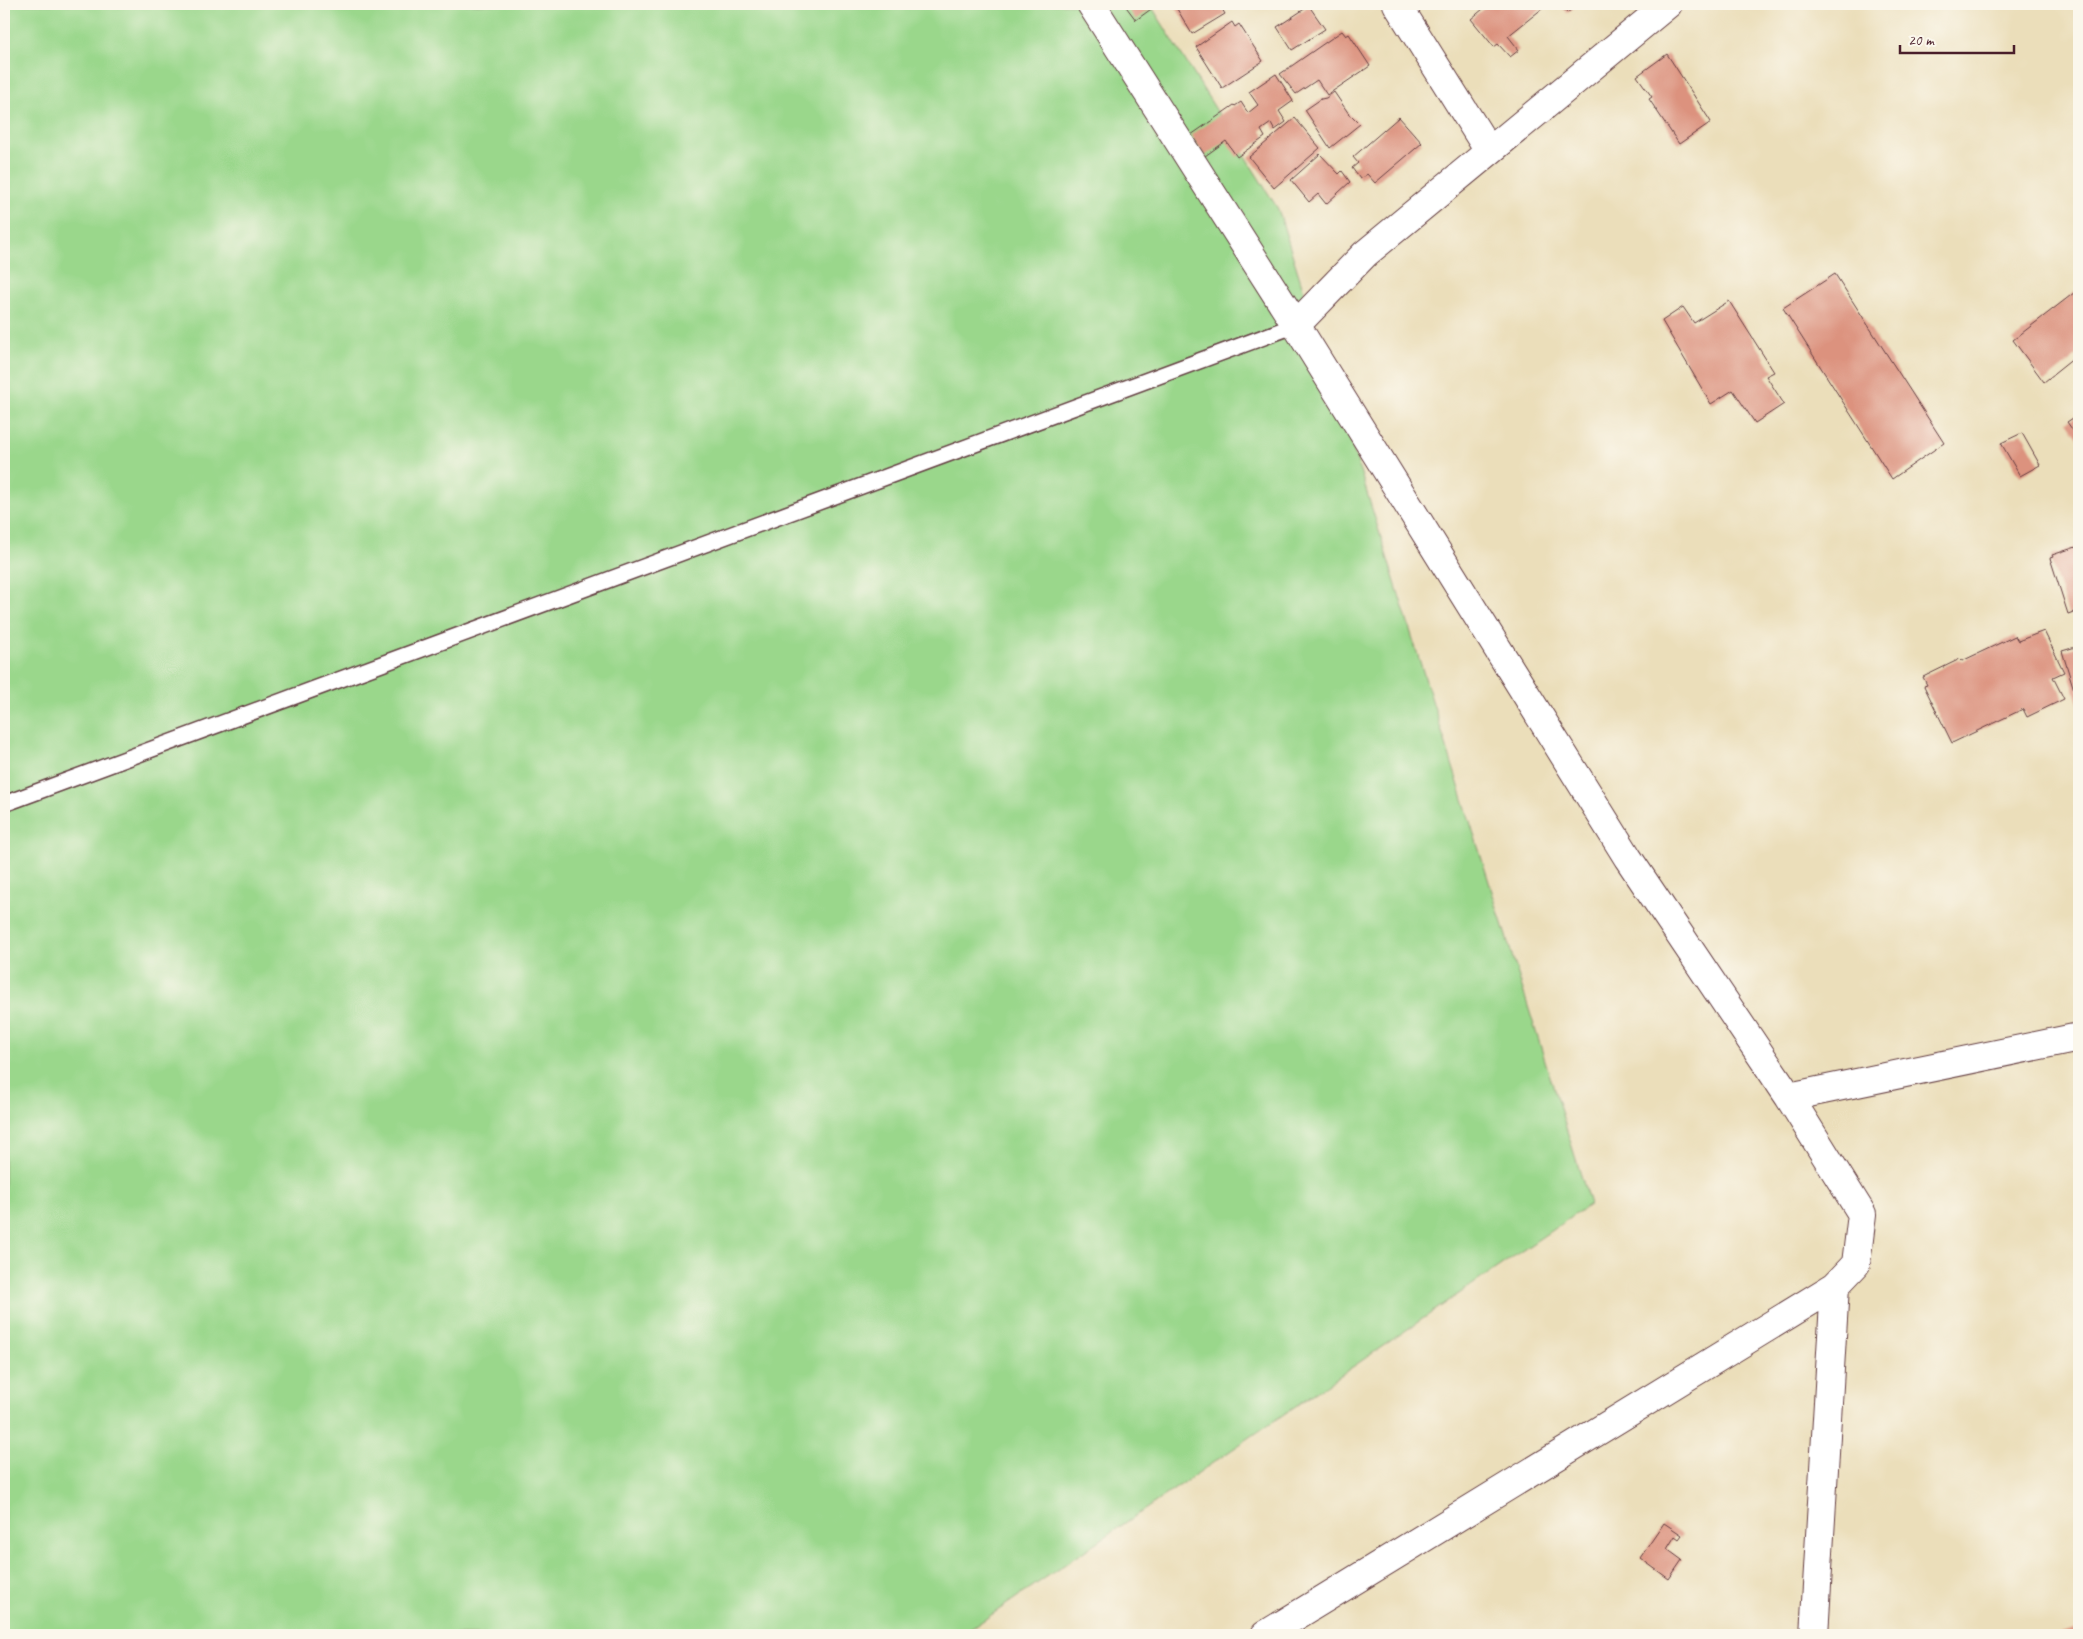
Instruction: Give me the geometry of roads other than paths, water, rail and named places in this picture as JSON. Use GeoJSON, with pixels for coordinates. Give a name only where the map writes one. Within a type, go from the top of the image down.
{"type":"FeatureCollection","features":[{"type":"Feature","properties":{"kind":"street"},"geometry":{"type":"LineString","coordinates":[[1091,4],[1296,324],[1628,858],[1789,1097],[1862,1214],[1856,1264],[1835,1286],[1265,1635]]}},
{"type":"Feature","properties":{"kind":"street"},"geometry":{"type":"LineString","coordinates":[[1397,4],[1489,151]]}},
{"type":"Feature","properties":{"kind":"street"},"geometry":{"type":"LineString","coordinates":[[1296,324],[1365,254],[1668,4]]}},
{"type":"Feature","properties":{"kind":"street"},"geometry":{"type":"LineString","coordinates":[[1789,1097],[2079,1037]]}},
{"type":"Feature","properties":{"kind":"street"},"geometry":{"type":"LineString","coordinates":[[1814,1635],[1835,1286]]}},
{"type":"Feature","properties":{"kind":"lane"},"geometry":{"type":"LineString","coordinates":[[4,804],[1296,324]]}}]}
